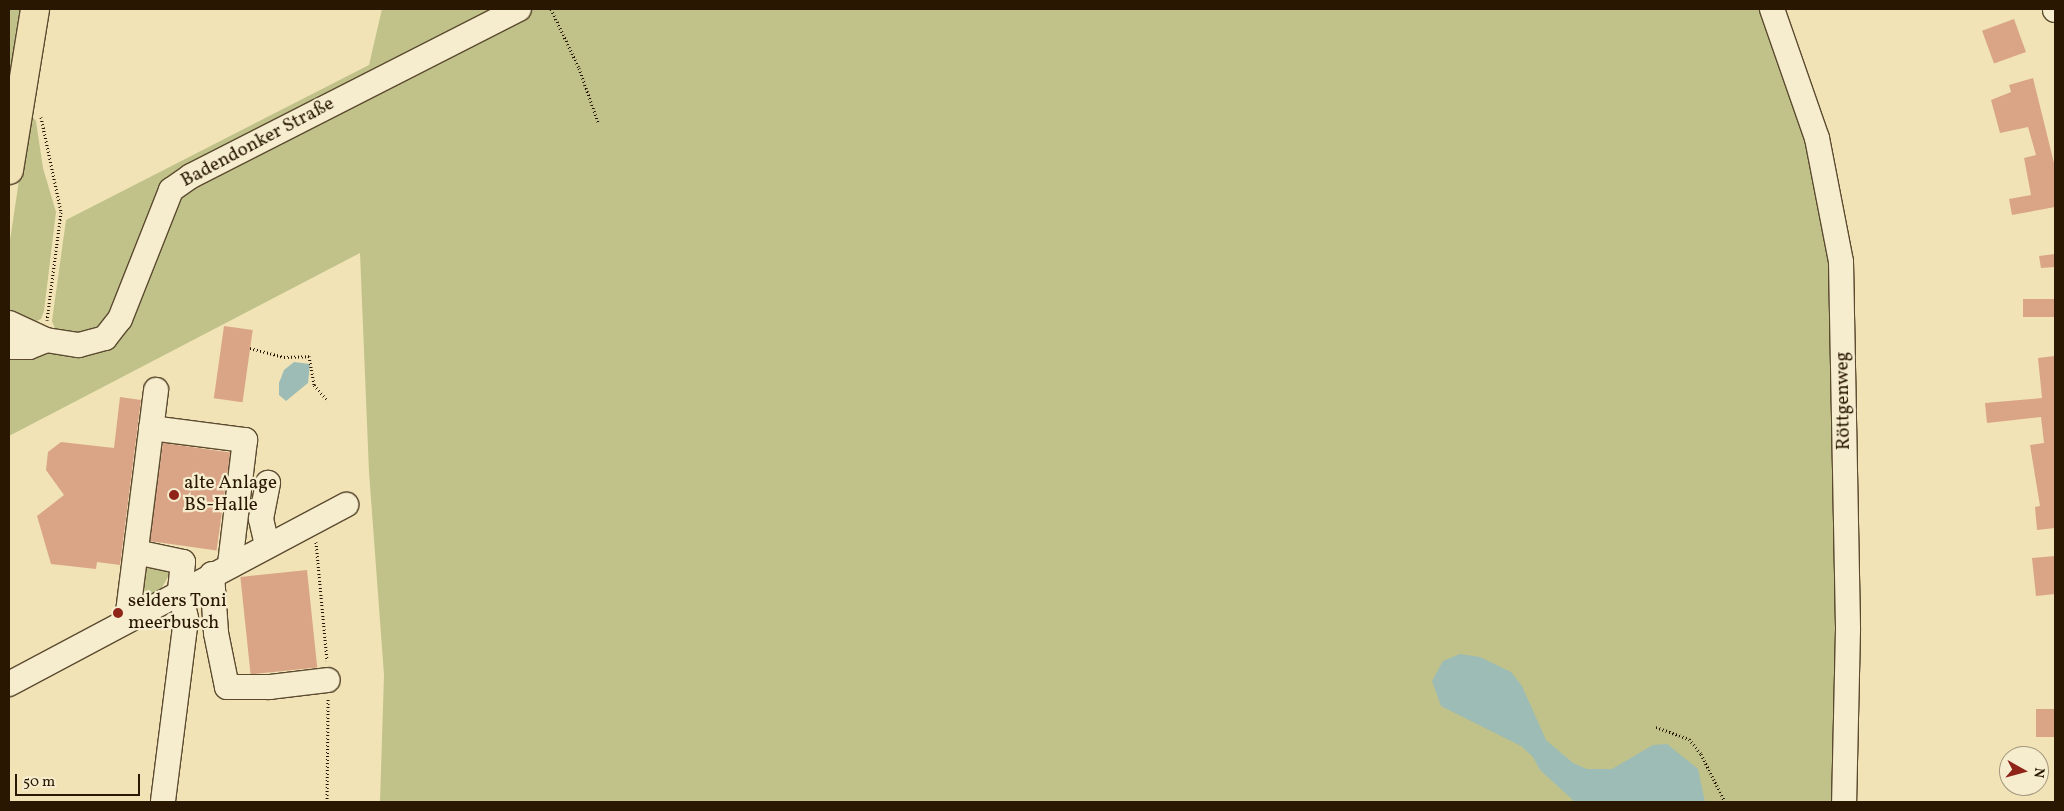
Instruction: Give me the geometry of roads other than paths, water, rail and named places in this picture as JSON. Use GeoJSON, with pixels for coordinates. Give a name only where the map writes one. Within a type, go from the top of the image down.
{"type":"FeatureCollection","features":[{"type":"Feature","properties":{"kind":"main road"},"geometry":{"type":"LineString","coordinates":[[9,170],[35,9]]}},
{"type":"Feature","properties":{"kind":"street","name":"Badendonker Straße"},"geometry":{"type":"LineString","coordinates":[[9,324],[46,340],[93,343],[112,330],[120,319],[162,206],[170,190],[184,180],[519,9]]}},
{"type":"Feature","properties":{"kind":"street","name":"Röttgenweg"},"geometry":{"type":"LineString","coordinates":[[1772,9],[1817,138],[1841,262],[1848,630],[1844,802]]}},
{"type":"Feature","properties":{"kind":"street","name":"Badendonker Straße"},"geometry":{"type":"LineString","coordinates":[[9,347],[29,347],[46,340]]}},
{"type":"Feature","properties":{"kind":"street"},"geometry":{"type":"LineString","coordinates":[[127,620],[156,390]]}},
{"type":"Feature","properties":{"kind":"street"},"geometry":{"type":"LineString","coordinates":[[151,428],[245,440],[246,467],[221,569],[216,633],[227,687],[270,687],[328,680]]}},
{"type":"Feature","properties":{"kind":"street"},"geometry":{"type":"LineString","coordinates":[[267,545],[261,519],[268,483]]}},
{"type":"Feature","properties":{"kind":"street"},"geometry":{"type":"LineString","coordinates":[[9,684],[35,665],[103,630],[127,620],[346,505]]}},
{"type":"Feature","properties":{"kind":"street"},"geometry":{"type":"LineString","coordinates":[[136,552],[183,562],[180,592],[186,619],[162,802]]}},
{"type":"Feature","properties":{"kind":"water"},"geometry":{"type":"Polygon","coordinates":[[[294,362],[310,364],[308,383],[286,401],[279,395],[279,383],[284,370],[294,362]]]}},
{"type":"Feature","properties":{"kind":"water"},"geometry":{"type":"Polygon","coordinates":[[[1460,654],[1480,657],[1511,672],[1522,686],[1546,740],[1573,763],[1587,769],[1612,769],[1653,745],[1667,744],[1698,769],[1705,802],[1575,802],[1540,770],[1533,757],[1521,746],[1441,706],[1432,681],[1443,661],[1460,654]]]}},
{"type":"Feature","properties":{"kind":"place","name":"alte Anlage BS-Halle"},"geometry":{"type":"Point","coordinates":[174,495]}},
{"type":"Feature","properties":{"kind":"place","name":"selders Toni meerbusch"},"geometry":{"type":"Point","coordinates":[118,613]}}]}
